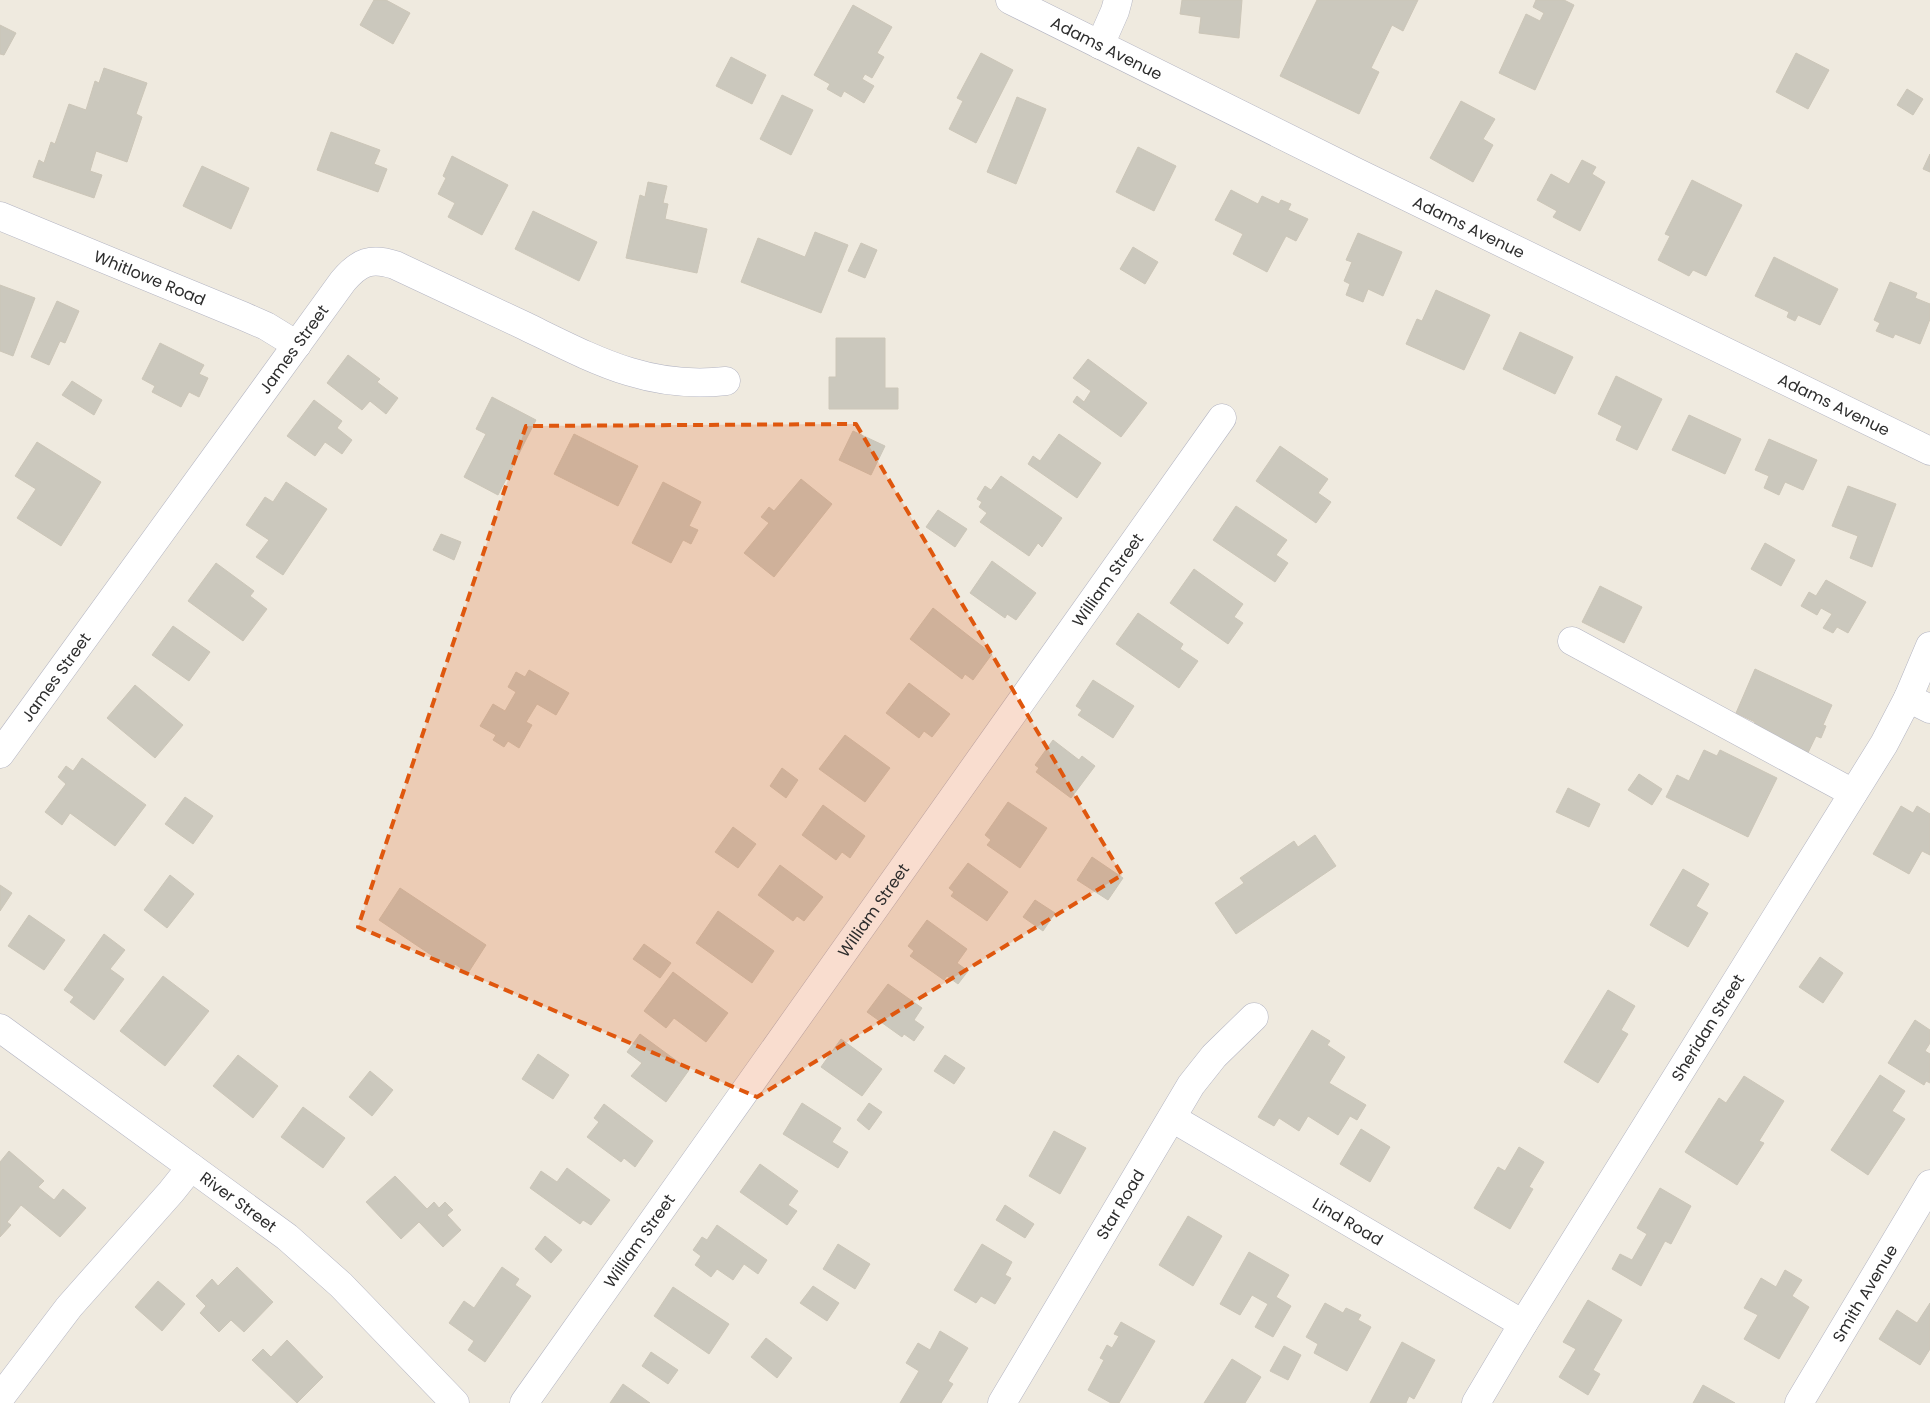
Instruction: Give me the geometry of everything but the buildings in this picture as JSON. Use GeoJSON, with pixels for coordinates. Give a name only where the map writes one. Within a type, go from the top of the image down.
{"type":"FeatureCollection","features":[{"type":"Feature","properties":{"kind":"street","name":"Adams Avenue"},"geometry":{"type":"LineString","coordinates":[[1010,0],[1372,180],[1930,451]]}},
{"type":"Feature","properties":{"kind":"street"},"geometry":{"type":"LineString","coordinates":[[1100,45],[1118,0]]}},
{"type":"Feature","properties":{"kind":"street","name":"Whitlowe Road"},"geometry":{"type":"LineString","coordinates":[[0,216],[243,316],[266,326],[297,345]]}},
{"type":"Feature","properties":{"kind":"street","name":"James Street"},"geometry":{"type":"LineString","coordinates":[[0,754],[352,270],[363,263],[373,260],[384,261],[621,370],[656,379],[686,383],[726,381]]}},
{"type":"Feature","properties":{"kind":"street","name":"William Street"},"geometry":{"type":"LineString","coordinates":[[524,1403],[1222,418]]}},
{"type":"Feature","properties":{"kind":"street"},"geometry":{"type":"LineString","coordinates":[[1572,641],[1853,793]]}},
{"type":"Feature","properties":{"kind":"street","name":"Sheridan Street"},"geometry":{"type":"LineString","coordinates":[[1476,1403],[1523,1324],[1884,744],[1919,703],[1930,646]]}},
{"type":"Feature","properties":{"kind":"street","name":"Star Road"},"geometry":{"type":"LineString","coordinates":[[1002,1403],[1202,1070],[1254,1017]]}},
{"type":"Feature","properties":{"kind":"street","name":"River Street"},"geometry":{"type":"LineString","coordinates":[[0,1028],[270,1223],[322,1267],[455,1403]]}},
{"type":"Feature","properties":{"kind":"street","name":"Lind Road"},"geometry":{"type":"LineString","coordinates":[[1172,1118],[1523,1324]]}},
{"type":"Feature","properties":{"kind":"street"},"geometry":{"type":"LineString","coordinates":[[0,1398],[69,1307],[172,1192],[192,1166]]}},
{"type":"Feature","properties":{"kind":"street","name":"Smith Avenue"},"geometry":{"type":"LineString","coordinates":[[1799,1403],[1930,1184]]}},
{"type":"Feature","properties":{"kind":"highlighted area"},"geometry":{"type":"Polygon","coordinates":[[[856,424],[1122,875],[757,1097],[358,927],[526,426],[856,424]]]}}]}
